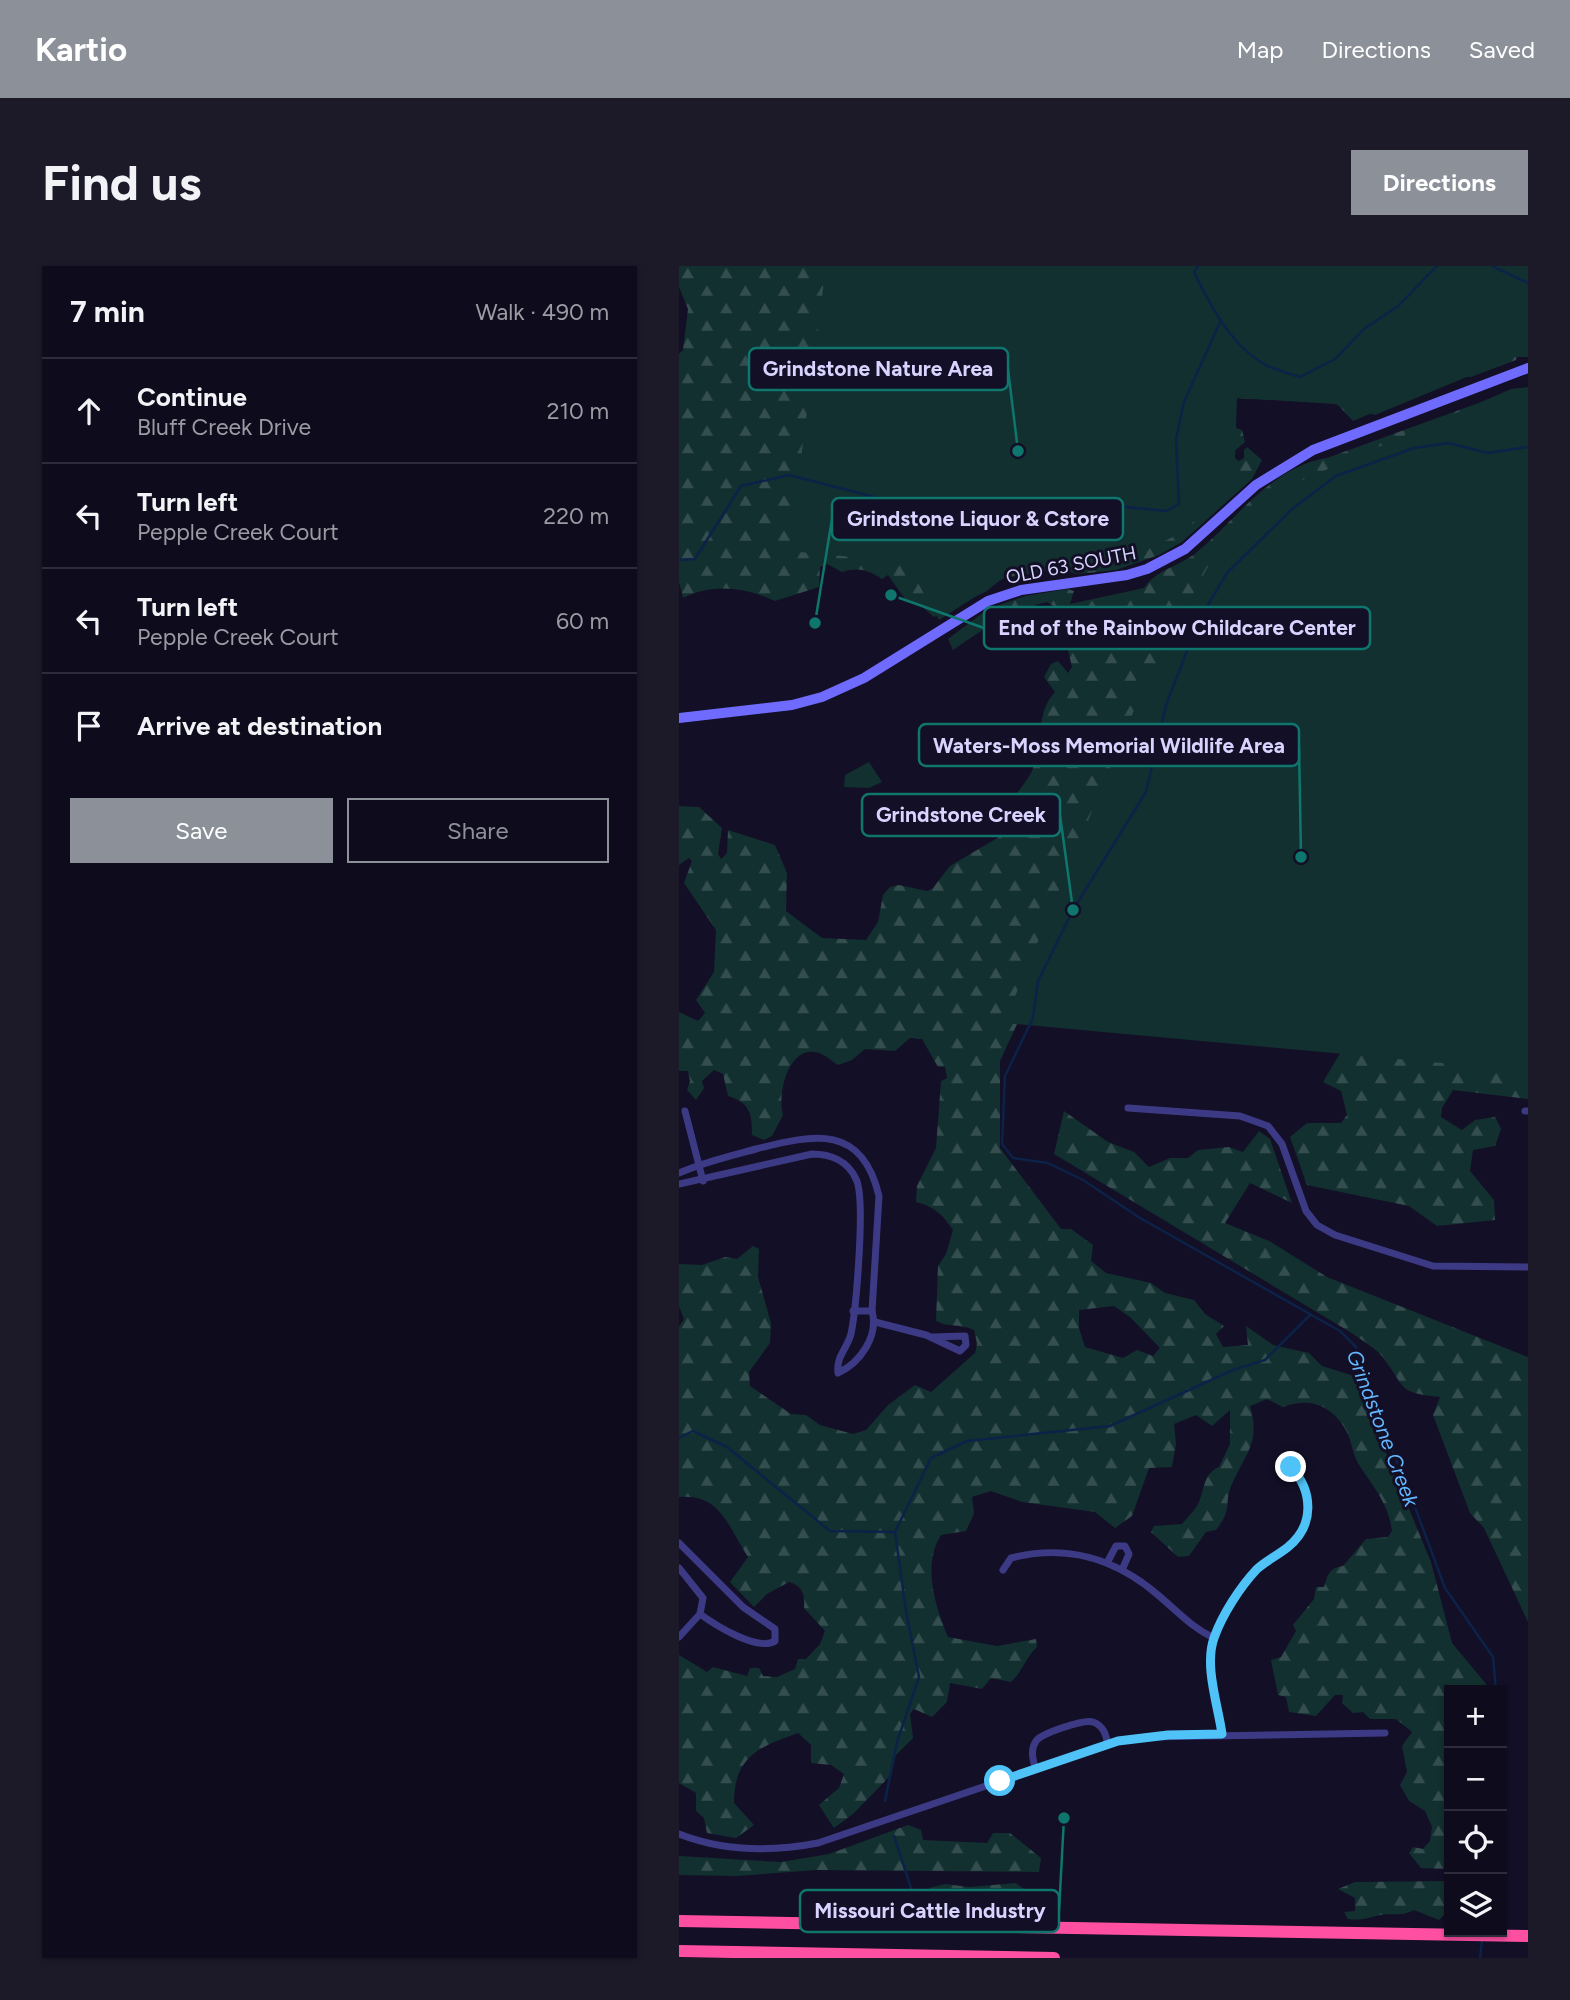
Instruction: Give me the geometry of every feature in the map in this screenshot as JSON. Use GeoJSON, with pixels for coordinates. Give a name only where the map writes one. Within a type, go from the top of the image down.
{"type":"FeatureCollection","features":[{"type":"Feature","properties":{"kind":"highway"},"geometry":{"type":"LineString","coordinates":[[679,1921],[1528,1936]]}},
{"type":"Feature","properties":{"kind":"highway"},"geometry":{"type":"LineString","coordinates":[[679,1951],[1054,1958]]}},
{"type":"Feature","properties":{"kind":"main road","name":"OLD 63 SOUTH"},"geometry":{"type":"LineString","coordinates":[[679,718],[792,705],[822,697],[864,678],[988,601],[1021,590],[1147,569],[1185,549],[1257,485],[1313,450],[1528,368]]}},
{"type":"Feature","properties":{"kind":"street"},"geometry":{"type":"LineString","coordinates":[[1128,1108],[1240,1116],[1268,1126],[1282,1144],[1306,1211],[1317,1225],[1335,1235],[1433,1266],[1528,1267]]}},
{"type":"Feature","properties":{"kind":"street"},"geometry":{"type":"LineString","coordinates":[[685,1111],[703,1181]]}},
{"type":"Feature","properties":{"kind":"street"},"geometry":{"type":"LineString","coordinates":[[679,1173],[699,1164],[810,1136],[839,1141],[852,1148],[870,1166],[880,1196],[872,1311],[875,1322],[864,1350],[853,1367],[838,1373],[837,1361],[850,1339],[861,1206],[858,1181],[851,1170],[827,1154],[812,1154],[703,1181],[679,1184]]}},
{"type":"Feature","properties":{"kind":"street"},"geometry":{"type":"LineString","coordinates":[[853,1311],[872,1311]]}},
{"type":"Feature","properties":{"kind":"street"},"geometry":{"type":"LineString","coordinates":[[875,1322],[932,1337]]}},
{"type":"Feature","properties":{"kind":"street"},"geometry":{"type":"LineString","coordinates":[[1222,1734],[1211,1659],[1214,1638],[1247,1582],[1259,1567],[1289,1547],[1303,1528],[1309,1503],[1307,1490],[1291,1467]]}},
{"type":"Feature","properties":{"kind":"street"},"geometry":{"type":"LineString","coordinates":[[679,1543],[743,1607],[775,1629],[777,1637],[772,1643],[762,1643],[731,1633],[700,1614]]}},
{"type":"Feature","properties":{"kind":"street"},"geometry":{"type":"LineString","coordinates":[[1107,1563],[1116,1546],[1125,1546],[1129,1554],[1122,1570]]}},
{"type":"Feature","properties":{"kind":"street"},"geometry":{"type":"LineString","coordinates":[[1003,1570],[1011,1558],[1049,1551],[1080,1554],[1122,1570],[1158,1595],[1189,1624],[1214,1638]]}},
{"type":"Feature","properties":{"kind":"street"},"geometry":{"type":"LineString","coordinates":[[679,1568],[703,1598],[700,1614],[679,1637]]}},
{"type":"Feature","properties":{"kind":"street"},"geometry":{"type":"LineString","coordinates":[[1035,1768],[1032,1749],[1038,1738],[1081,1722],[1092,1721],[1101,1727],[1108,1745]]}},
{"type":"Feature","properties":{"kind":"street"},"geometry":{"type":"LineString","coordinates":[[679,1834],[717,1846],[742,1849],[791,1848],[818,1843],[1108,1745],[1157,1736],[1385,1733]]}},
{"type":"Feature","properties":{"kind":"green space"},"geometry":{"type":"Polygon","coordinates":[[[679,266],[1184,266],[1518,350],[1516,360],[1471,377],[1456,377],[1353,421],[1335,402],[1230,398],[1230,426],[1242,430],[1245,442],[1230,455],[1239,461],[1244,458],[1244,450],[1247,447],[1262,460],[1252,479],[1182,542],[1159,555],[1116,570],[1078,574],[1057,569],[1001,579],[987,591],[934,617],[920,605],[907,602],[888,575],[882,579],[863,570],[842,572],[827,564],[820,567],[819,587],[775,601],[729,589],[706,590],[683,598],[679,582],[679,354],[683,350],[688,309],[679,287],[679,266]]]}},
{"type":"Feature","properties":{"kind":"green space"},"geometry":{"type":"Polygon","coordinates":[[[826,266],[1528,266],[1528,357],[1515,357],[1375,415],[1334,404],[1237,398],[1234,488],[1177,535],[1111,567],[1021,567],[939,620],[906,562],[789,551],[826,266]]]}},
{"type":"Feature","properties":{"kind":"green space"},"geometry":{"type":"Polygon","coordinates":[[[1528,387],[1528,1071],[1004,1023],[1142,691],[1213,557],[1273,493],[1511,389],[1528,387]]]}},
{"type":"Feature","properties":{"kind":"green space"},"geometry":{"type":"Polygon","coordinates":[[[1506,393],[1031,994],[1000,1061],[1000,1148],[1061,1229],[1071,1229],[1093,1245],[1091,1261],[1106,1273],[1151,1283],[1165,1293],[1194,1300],[1205,1314],[1224,1326],[1216,1334],[1223,1347],[1248,1345],[1246,1326],[1273,1345],[1309,1353],[1322,1366],[1354,1376],[1431,1562],[1452,1643],[1487,1685],[1444,1685],[1444,1869],[1421,1868],[1409,1853],[1413,1847],[1423,1849],[1430,1841],[1432,1827],[1425,1811],[1409,1801],[1400,1785],[1407,1772],[1402,1746],[1412,1732],[1396,1719],[1370,1719],[1363,1712],[1353,1713],[1342,1703],[1343,1695],[1335,1695],[1316,1716],[1289,1712],[1286,1697],[1278,1695],[1271,1660],[1281,1657],[1296,1631],[1293,1625],[1314,1599],[1316,1587],[1324,1587],[1330,1572],[1343,1566],[1366,1539],[1388,1537],[1392,1531],[1383,1503],[1358,1463],[1346,1431],[1338,1419],[1317,1405],[1301,1403],[1283,1407],[1267,1399],[1250,1406],[1253,1439],[1229,1491],[1225,1516],[1216,1530],[1206,1532],[1189,1556],[1178,1557],[1151,1532],[1154,1526],[1182,1524],[1197,1506],[1207,1479],[1219,1467],[1230,1444],[1230,1410],[1212,1426],[1196,1415],[1174,1424],[1176,1444],[1172,1467],[1149,1468],[1132,1516],[1115,1528],[1095,1512],[1022,1502],[991,1491],[972,1497],[974,1513],[966,1531],[941,1535],[935,1547],[931,1572],[935,1599],[948,1637],[997,1646],[1036,1639],[1037,1647],[1015,1678],[1011,1682],[991,1678],[982,1689],[950,1683],[947,1702],[932,1717],[914,1709],[910,1714],[913,1738],[896,1755],[891,1775],[853,1814],[834,1828],[819,1805],[839,1788],[844,1774],[831,1765],[811,1763],[811,1745],[798,1733],[761,1749],[751,1756],[739,1774],[734,1803],[754,1825],[736,1838],[707,1833],[704,1818],[696,1811],[696,1793],[679,1783],[679,1655],[707,1672],[713,1667],[747,1676],[750,1668],[759,1668],[763,1676],[777,1677],[795,1669],[798,1659],[806,1659],[820,1644],[825,1631],[804,1608],[800,1589],[789,1582],[767,1594],[754,1607],[730,1582],[748,1557],[722,1514],[705,1500],[679,1497],[679,1327],[684,1319],[679,1306],[679,1264],[702,1265],[725,1257],[737,1259],[753,1246],[759,1249],[758,1277],[771,1323],[770,1343],[749,1372],[750,1386],[791,1414],[806,1415],[820,1425],[853,1434],[866,1430],[888,1405],[915,1385],[931,1392],[975,1353],[977,1344],[974,1330],[936,1321],[938,1266],[946,1254],[953,1230],[937,1212],[916,1202],[917,1186],[936,1148],[941,1081],[947,1078],[945,1067],[938,1067],[922,1039],[910,1038],[895,1051],[865,1049],[852,1060],[838,1065],[819,1053],[808,1052],[799,1056],[792,1063],[784,1084],[783,1115],[772,1136],[764,1140],[752,1135],[748,1110],[741,1102],[728,1096],[723,1074],[714,1070],[702,1081],[704,1088],[696,1100],[687,1090],[690,1081],[688,1071],[679,1071],[679,1012],[698,1021],[705,1013],[696,1000],[714,972],[716,930],[684,883],[692,861],[689,858],[679,865],[679,806],[699,807],[722,828],[718,854],[721,859],[727,853],[728,830],[775,845],[787,873],[786,911],[822,938],[866,940],[878,922],[883,895],[890,887],[899,885],[927,891],[932,889],[950,866],[999,837],[1009,820],[1006,807],[1032,771],[1042,719],[1055,692],[1044,677],[1051,664],[1058,661],[1068,673],[1072,667],[1058,609],[1047,602],[1009,615],[953,650],[948,639],[988,609],[1025,596],[1068,589],[1074,591],[1070,604],[1144,588],[1156,576],[1197,552],[1272,483],[1307,463],[1506,393]],[[1114,1306],[1079,1310],[1079,1328],[1085,1347],[1123,1358],[1137,1350],[1153,1356],[1160,1348],[1130,1317],[1114,1306]]]}},
{"type":"Feature","properties":{"kind":"green space"},"geometry":{"type":"Polygon","coordinates":[[[869,762],[882,782],[869,788],[844,787],[845,775],[869,762]]]}},
{"type":"Feature","properties":{"kind":"green space"},"geometry":{"type":"Polygon","coordinates":[[[1528,970],[1528,1099],[1453,1090],[1442,1108],[1441,1117],[1462,1130],[1475,1120],[1495,1117],[1501,1129],[1495,1146],[1473,1150],[1470,1171],[1494,1200],[1495,1220],[1437,1226],[1409,1206],[1307,1185],[1290,1137],[1307,1123],[1341,1123],[1347,1115],[1341,1091],[1323,1082],[1348,1040],[1528,970]]]}},
{"type":"Feature","properties":{"kind":"green space"},"geometry":{"type":"Polygon","coordinates":[[[1064,1111],[1108,1142],[1134,1152],[1149,1167],[1170,1158],[1188,1158],[1198,1150],[1229,1147],[1243,1152],[1259,1131],[1270,1139],[1292,1203],[1250,1183],[1225,1223],[1269,1241],[1327,1277],[1528,1357],[1528,1622],[1484,1528],[1470,1513],[1433,1415],[1440,1397],[1417,1394],[1405,1388],[1378,1352],[1350,1332],[1054,1154],[1064,1111]]]}},
{"type":"Feature","properties":{"kind":"green space"},"geometry":{"type":"Polygon","coordinates":[[[908,1825],[921,1830],[923,1840],[987,1843],[993,1833],[1010,1833],[1041,1858],[1039,1872],[816,1870],[737,1876],[679,1875],[679,1856],[781,1862],[829,1854],[908,1825]]]}},
{"type":"Feature","properties":{"kind":"green space"},"geometry":{"type":"Polygon","coordinates":[[[1444,1881],[1444,1914],[1439,1920],[1414,1910],[1358,1920],[1348,1919],[1344,1912],[1355,1911],[1355,1898],[1338,1889],[1355,1882],[1444,1881]]]}},
{"type":"Feature","properties":{"kind":"green space"},"geometry":{"type":"Polygon","coordinates":[[[1016,1883],[1029,1893],[1026,1903],[1009,1913],[997,1914],[986,1908],[971,1909],[958,1901],[947,1901],[929,1888],[945,1884],[969,1887],[1016,1883]]]}},
{"type":"Feature","properties":{"kind":"waterway","name":"Grindstone Creek"},"geometry":{"type":"LineString","coordinates":[[1198,266],[1194,272],[1207,297],[1222,323],[1241,346],[1268,366],[1300,377],[1335,359],[1364,329],[1398,306],[1437,266]]}},
{"type":"Feature","properties":{"kind":"waterway","name":"Grindstone Creek"},"geometry":{"type":"LineString","coordinates":[[1492,266],[1528,283]]}},
{"type":"Feature","properties":{"kind":"waterway"},"geometry":{"type":"LineString","coordinates":[[679,560],[695,559],[741,486],[789,475],[890,501],[982,519],[1104,505],[1166,511],[1179,504],[1176,439],[1184,402],[1221,320]]}},
{"type":"Feature","properties":{"kind":"waterway","name":"Grindstone Creek"},"geometry":{"type":"LineString","coordinates":[[1496,1685],[1493,1657],[1445,1588],[1361,1375],[1356,1347],[1340,1331],[1140,1218],[1083,1180],[1048,1163],[1013,1158],[1002,1144],[1005,1076],[1033,1018],[1038,981],[1073,910],[1146,792],[1166,705],[1199,620],[1227,573],[1292,509],[1336,476],[1414,448],[1449,443],[1487,453],[1528,447]]}},
{"type":"Feature","properties":{"kind":"waterway"},"geometry":{"type":"LineString","coordinates":[[679,1438],[693,1431],[727,1447],[830,1531],[895,1532],[931,1458],[967,1441],[1110,1426],[1233,1370],[1265,1360],[1310,1315]]}},
{"type":"Feature","properties":{"kind":"waterway"},"geometry":{"type":"LineString","coordinates":[[885,1801],[897,1742],[919,1677],[895,1532]]}},
{"type":"Feature","properties":{"kind":"waterway"},"geometry":{"type":"LineString","coordinates":[[894,1836],[916,1903]]}},
{"type":"Feature","properties":{"kind":"waterway","name":"Grindstone Creek"},"geometry":{"type":"LineString","coordinates":[[1480,1958],[1482,1940]]}},
{"type":"Feature","properties":{"kind":"place","name":"Grindstone Nature Area"},"geometry":{"type":"Point","coordinates":[1018,451]}},
{"type":"Feature","properties":{"kind":"place","name":"End of the Rainbow Childcare Center"},"geometry":{"type":"Point","coordinates":[891,595]}},
{"type":"Feature","properties":{"kind":"place","name":"Grindstone Liquor & Cstore"},"geometry":{"type":"Point","coordinates":[815,623]}},
{"type":"Feature","properties":{"kind":"place","name":"Waters-Moss Memorial Wildlife Area"},"geometry":{"type":"Point","coordinates":[1301,857]}},
{"type":"Feature","properties":{"kind":"place","name":"Grindstone Creek"},"geometry":{"type":"Point","coordinates":[1073,910]}},
{"type":"Feature","properties":{"kind":"place","name":"Missouri Cattle Industry"},"geometry":{"type":"Point","coordinates":[1064,1818]}},
{"type":"Feature","properties":{"kind":"route"},"geometry":{"type":"LineString","coordinates":[[1000,1781],[1118,1741],[1168,1735],[1222,1734],[1211,1659],[1214,1638],[1235,1600],[1259,1567],[1289,1547],[1303,1528],[1309,1503],[1307,1490],[1291,1467]]}}]}
